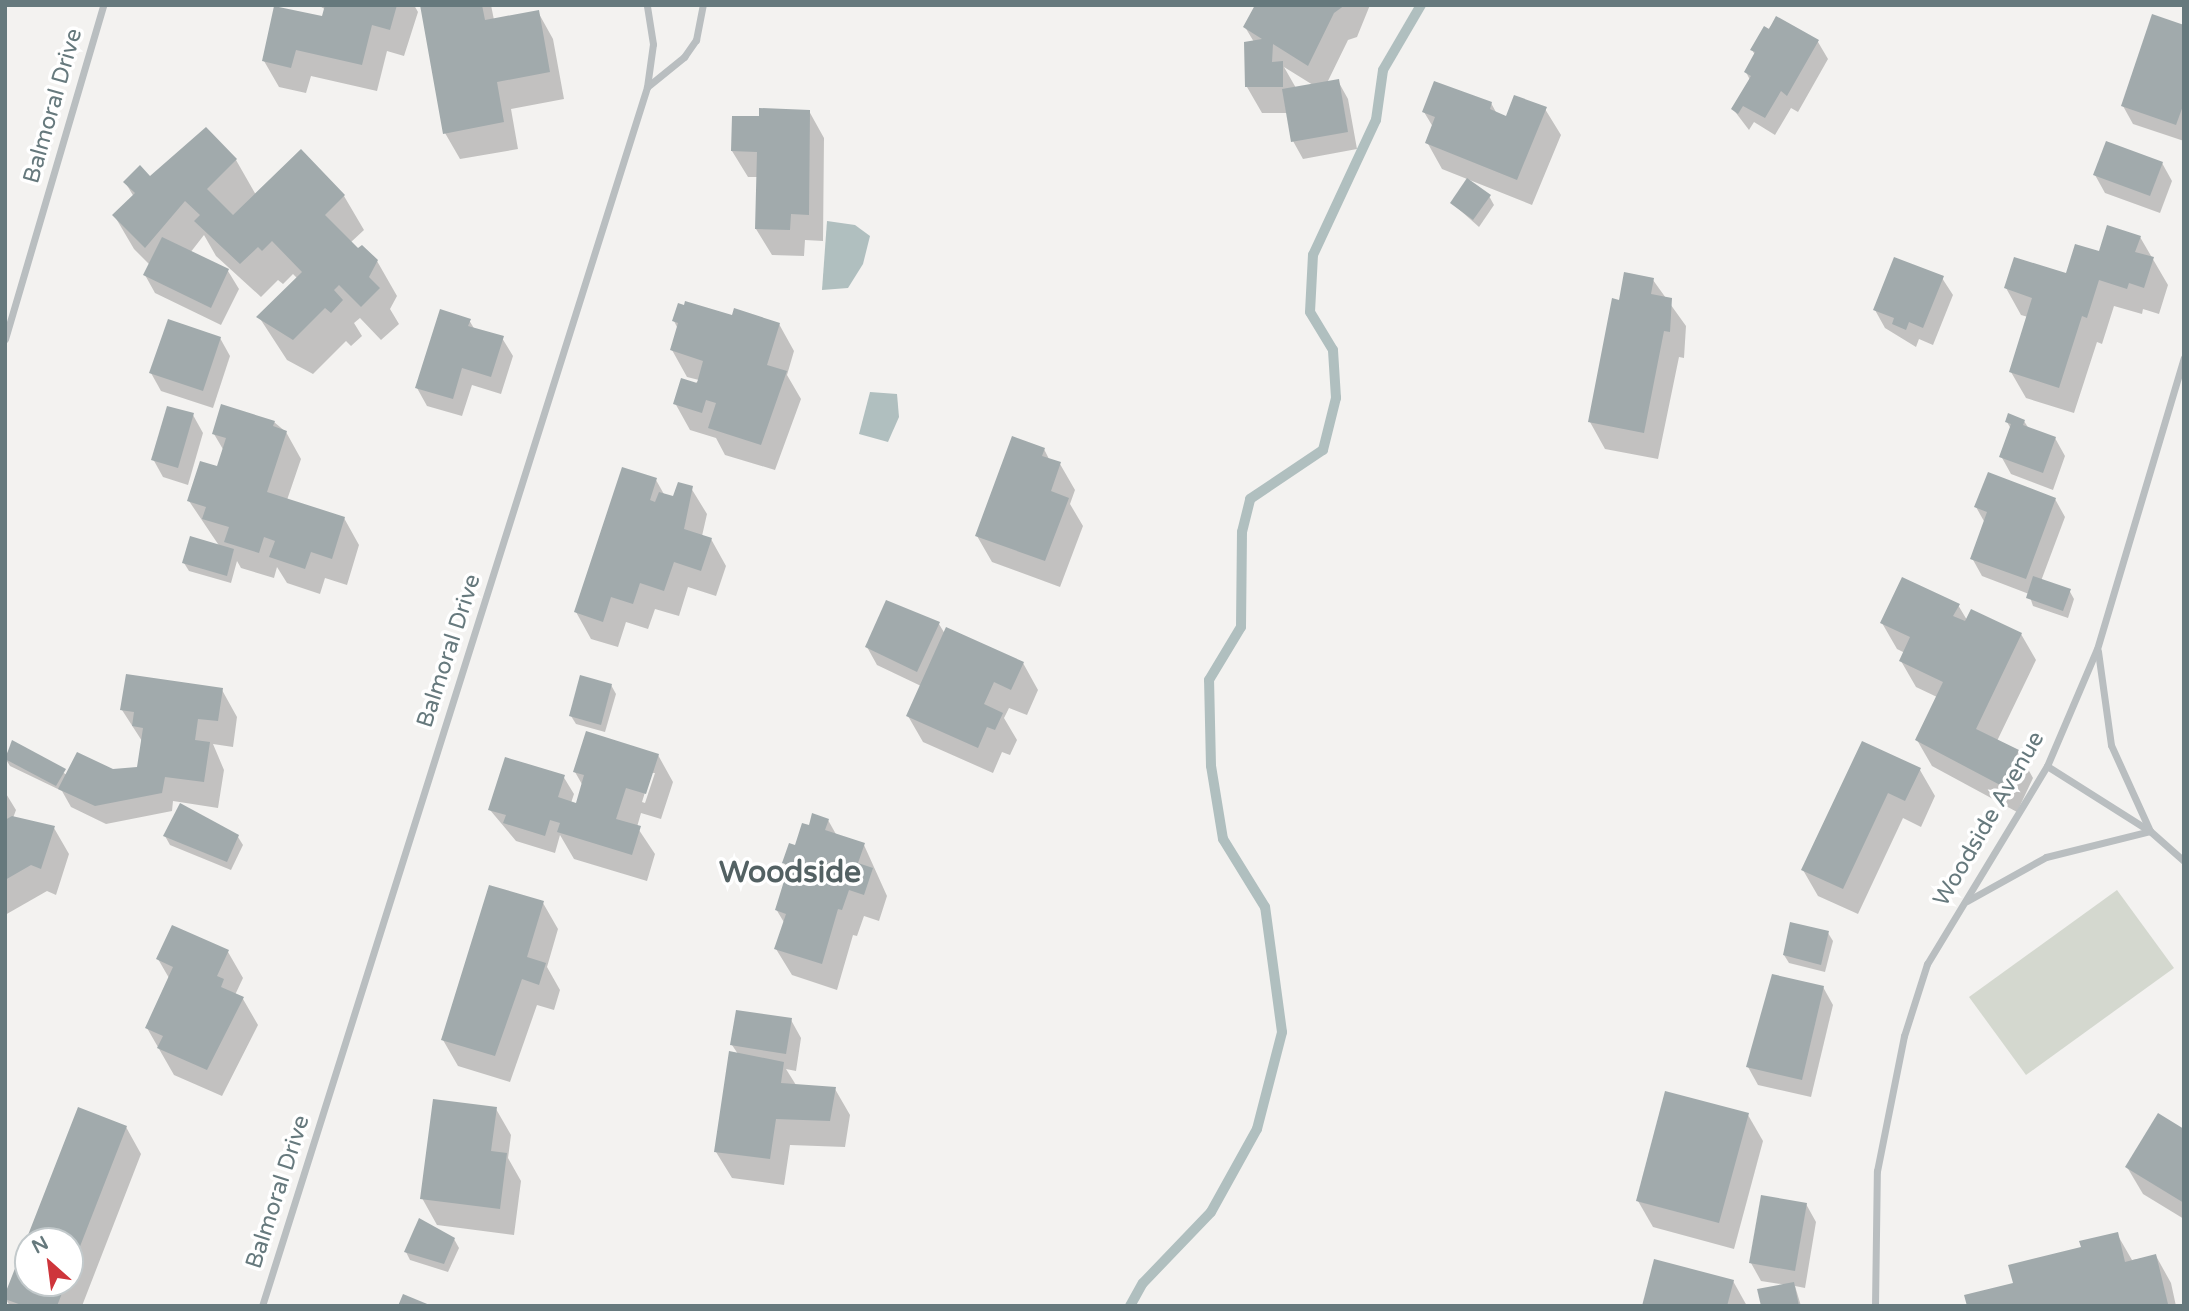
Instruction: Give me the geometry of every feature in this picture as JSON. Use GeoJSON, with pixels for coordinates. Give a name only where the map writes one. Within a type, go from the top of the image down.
{"type":"FeatureCollection","features":[{"type":"Feature","properties":{"kind":"street","name":"Balmoral Drive"},"geometry":{"type":"LineString","coordinates":[[5,339],[103,5]]}},
{"type":"Feature","properties":{"kind":"street","name":"Balmoral Drive"},"geometry":{"type":"LineString","coordinates":[[262,1306],[647,87],[653,44],[647,5]]}},
{"type":"Feature","properties":{"kind":"street"},"geometry":{"type":"LineString","coordinates":[[647,87],[684,57],[696,40],[703,5]]}},
{"type":"Feature","properties":{"kind":"street","name":"Woodside Avenue"},"geometry":{"type":"LineString","coordinates":[[1875,1306],[1877,1171],[1904,1036],[1927,964],[2047,766],[2097,649],[2184,358]]}},
{"type":"Feature","properties":{"kind":"street"},"geometry":{"type":"LineString","coordinates":[[2097,649],[2111,745],[2150,831]]}},
{"type":"Feature","properties":{"kind":"street"},"geometry":{"type":"LineString","coordinates":[[2047,766],[2150,831],[2184,861]]}},
{"type":"Feature","properties":{"kind":"street"},"geometry":{"type":"LineString","coordinates":[[1966,901],[2046,857],[2150,831]]}},
{"type":"Feature","properties":{"kind":"shaded area"},"geometry":{"type":"Polygon","coordinates":[[[827,221],[855,225],[870,236],[863,264],[848,288],[822,290],[827,221]]]}},
{"type":"Feature","properties":{"kind":"shaded area"},"geometry":{"type":"Polygon","coordinates":[[[870,392],[897,394],[899,417],[888,442],[859,434],[870,392]]]}},
{"type":"Feature","properties":{"kind":"shaded area"},"geometry":{"type":"Polygon","coordinates":[[[2117,890],[2174,968],[2026,1075],[1969,997],[2117,890]]]}},
{"type":"Feature","properties":{"kind":"building"},"geometry":{"type":"Polygon","coordinates":[[[325,5],[397,5],[390,30],[372,25],[362,65],[296,50],[291,68],[262,61],[274,6],[322,16],[325,5]]]}},
{"type":"Feature","properties":{"kind":"building"},"geometry":{"type":"Polygon","coordinates":[[[420,5],[482,5],[485,20],[539,10],[550,72],[497,82],[504,122],[443,134],[420,5]]]}},
{"type":"Feature","properties":{"kind":"building"},"geometry":{"type":"Polygon","coordinates":[[[1255,5],[1345,5],[1334,13],[1308,66],[1273,44],[1272,62],[1283,61],[1283,87],[1245,87],[1244,42],[1262,39],[1243,27],[1255,5]]]}},
{"type":"Feature","properties":{"kind":"building"},"geometry":{"type":"Polygon","coordinates":[[[2152,14],[2184,25],[2184,103],[2176,125],[2121,106],[2152,14]]]}},
{"type":"Feature","properties":{"kind":"building"},"geometry":{"type":"Polygon","coordinates":[[[1776,16],[1819,40],[1787,96],[1781,91],[1765,118],[1743,106],[1738,114],[1731,109],[1751,76],[1744,72],[1755,52],[1750,50],[1764,26],[1769,29],[1776,16]]]}},
{"type":"Feature","properties":{"kind":"building"},"geometry":{"type":"Polygon","coordinates":[[[1339,79],[1348,132],[1291,142],[1282,89],[1339,79]]]}},
{"type":"Feature","properties":{"kind":"building"},"geometry":{"type":"Polygon","coordinates":[[[1434,81],[1492,102],[1490,109],[1506,116],[1514,95],[1547,107],[1517,180],[1425,143],[1435,117],[1422,112],[1434,81]]]}},
{"type":"Feature","properties":{"kind":"building"},"geometry":{"type":"Polygon","coordinates":[[[759,108],[810,110],[809,215],[791,214],[790,230],[755,229],[757,152],[731,151],[732,116],[759,116],[759,108]]]}},
{"type":"Feature","properties":{"kind":"building"},"geometry":{"type":"Polygon","coordinates":[[[206,127],[237,159],[207,189],[233,215],[301,149],[345,195],[325,215],[358,248],[362,245],[378,260],[369,277],[380,288],[361,307],[339,285],[334,290],[343,300],[331,313],[325,308],[293,340],[256,317],[302,272],[272,241],[262,251],[258,247],[240,264],[194,221],[200,215],[185,201],[145,248],[112,215],[135,193],[123,182],[140,165],[150,176],[206,127]]]}},
{"type":"Feature","properties":{"kind":"building"},"geometry":{"type":"Polygon","coordinates":[[[2106,141],[2163,162],[2150,196],[2093,175],[2106,141]]]}},
{"type":"Feature","properties":{"kind":"building"},"geometry":{"type":"Polygon","coordinates":[[[1467,178],[1491,195],[1473,220],[1450,203],[1467,178]]]}},
{"type":"Feature","properties":{"kind":"building"},"geometry":{"type":"Polygon","coordinates":[[[2107,225],[2141,236],[2135,252],[2154,257],[2144,288],[2129,283],[2127,289],[2099,280],[2087,318],[2082,316],[2059,388],[2009,372],[2032,298],[2004,288],[2014,257],[2066,273],[2075,244],[2099,251],[2107,225]]]}},
{"type":"Feature","properties":{"kind":"building"},"geometry":{"type":"Polygon","coordinates":[[[162,237],[229,269],[211,308],[143,275],[162,237]]]}},
{"type":"Feature","properties":{"kind":"building"},"geometry":{"type":"Polygon","coordinates":[[[1894,257],[1944,276],[1923,328],[1909,322],[1906,330],[1892,324],[1894,318],[1873,310],[1894,257]]]}},
{"type":"Feature","properties":{"kind":"building"},"geometry":{"type":"Polygon","coordinates":[[[1624,272],[1654,278],[1651,294],[1672,298],[1670,332],[1664,331],[1644,433],[1588,422],[1612,298],[1619,300],[1624,272]]]}},
{"type":"Feature","properties":{"kind":"building"},"geometry":{"type":"Polygon","coordinates":[[[685,301],[732,315],[734,308],[780,323],[767,365],[787,371],[761,445],[708,428],[716,403],[706,400],[702,413],[673,404],[681,378],[697,383],[703,361],[670,350],[678,323],[672,321],[678,303],[684,305],[685,301]]]}},
{"type":"Feature","properties":{"kind":"building"},"geometry":{"type":"Polygon","coordinates":[[[440,309],[471,319],[468,326],[504,336],[491,377],[462,368],[453,399],[415,388],[440,309]]]}},
{"type":"Feature","properties":{"kind":"building"},"geometry":{"type":"Polygon","coordinates":[[[168,319],[221,337],[203,391],[149,373],[168,319]]]}},
{"type":"Feature","properties":{"kind":"building"},"geometry":{"type":"Polygon","coordinates":[[[221,404],[275,421],[273,426],[287,431],[267,492],[345,517],[332,559],[311,552],[305,569],[269,557],[275,541],[264,537],[259,553],[224,542],[229,527],[202,519],[206,507],[187,501],[200,461],[217,466],[226,438],[212,434],[221,404]]]}},
{"type":"Feature","properties":{"kind":"building"},"geometry":{"type":"Polygon","coordinates":[[[167,406],[194,413],[178,468],[151,460],[167,406]]]}},
{"type":"Feature","properties":{"kind":"building"},"geometry":{"type":"Polygon","coordinates":[[[2008,413],[2025,420],[2023,425],[2056,437],[2043,473],[1999,457],[2011,424],[2005,422],[2008,413]]]}},
{"type":"Feature","properties":{"kind":"building"},"geometry":{"type":"Polygon","coordinates":[[[1012,436],[1045,448],[1042,456],[1061,462],[1051,491],[1069,498],[1045,561],[975,536],[1012,436]]]}},
{"type":"Feature","properties":{"kind":"building"},"geometry":{"type":"Polygon","coordinates":[[[622,467],[657,478],[650,500],[655,502],[659,492],[673,496],[678,482],[693,486],[684,529],[712,538],[701,571],[674,562],[664,591],[640,583],[633,604],[611,597],[603,622],[574,612],[622,467]]]}},
{"type":"Feature","properties":{"kind":"building"},"geometry":{"type":"Polygon","coordinates":[[[1988,472],[2056,498],[2026,579],[1970,559],[1987,512],[1974,507],[1988,472]]]}},
{"type":"Feature","properties":{"kind":"building"},"geometry":{"type":"Polygon","coordinates":[[[190,536],[234,549],[227,576],[182,563],[190,536]]]}},
{"type":"Feature","properties":{"kind":"building"},"geometry":{"type":"Polygon","coordinates":[[[2033,576],[2071,589],[2063,611],[2026,598],[2033,576]]]}},
{"type":"Feature","properties":{"kind":"building"},"geometry":{"type":"Polygon","coordinates":[[[1902,577],[1960,604],[1953,616],[1965,621],[1971,609],[2022,633],[1976,729],[2019,750],[2002,786],[1915,740],[1943,682],[1899,661],[1910,637],[1880,623],[1902,577]]]}},
{"type":"Feature","properties":{"kind":"building"},"geometry":{"type":"Polygon","coordinates":[[[886,600],[940,622],[917,672],[865,647],[886,600]]]}},
{"type":"Feature","properties":{"kind":"building"},"geometry":{"type":"Polygon","coordinates":[[[946,627],[1024,662],[1011,690],[994,682],[984,704],[1003,713],[995,730],[987,727],[978,748],[906,716],[946,627]]]}},
{"type":"Feature","properties":{"kind":"building"},"geometry":{"type":"Polygon","coordinates":[[[126,674],[223,688],[218,721],[198,719],[195,740],[210,742],[204,782],[165,777],[162,793],[95,806],[58,789],[77,752],[113,769],[137,767],[143,728],[132,726],[134,712],[120,710],[126,674]]]}},
{"type":"Feature","properties":{"kind":"building"},"geometry":{"type":"Polygon","coordinates":[[[580,675],[612,684],[601,725],[569,716],[580,675]]]}},
{"type":"Feature","properties":{"kind":"building"},"geometry":{"type":"Polygon","coordinates":[[[586,731],[659,754],[646,794],[626,788],[616,819],[641,826],[632,855],[557,832],[560,823],[550,820],[545,836],[503,823],[506,815],[488,810],[505,757],[565,775],[558,797],[576,803],[584,775],[573,772],[586,731]]]}},
{"type":"Feature","properties":{"kind":"building"},"geometry":{"type":"Polygon","coordinates":[[[12,740],[66,769],[56,786],[5,759],[12,740]]]}},
{"type":"Feature","properties":{"kind":"building"},"geometry":{"type":"Polygon","coordinates":[[[1862,741],[1921,768],[1905,801],[1888,793],[1843,889],[1801,870],[1862,741]]]}},
{"type":"Feature","properties":{"kind":"building"},"geometry":{"type":"Polygon","coordinates":[[[180,803],[239,835],[227,862],[163,836],[180,803]]]}},
{"type":"Feature","properties":{"kind":"building"},"geometry":{"type":"Polygon","coordinates":[[[812,813],[829,819],[825,830],[865,843],[858,863],[873,868],[864,895],[849,890],[842,910],[838,909],[822,964],[774,949],[786,914],[775,910],[789,865],[782,863],[789,843],[795,845],[802,823],[809,825],[812,813]]]}},
{"type":"Feature","properties":{"kind":"building"},"geometry":{"type":"Polygon","coordinates":[[[12,816],[55,826],[41,869],[31,865],[5,880],[5,820],[12,816]]]}},
{"type":"Feature","properties":{"kind":"building"},"geometry":{"type":"Polygon","coordinates":[[[489,885],[544,901],[527,957],[546,963],[539,985],[522,979],[495,1056],[441,1040],[489,885]]]}},
{"type":"Feature","properties":{"kind":"building"},"geometry":{"type":"Polygon","coordinates":[[[1790,922],[1829,931],[1821,965],[1783,955],[1790,922]]]}},
{"type":"Feature","properties":{"kind":"building"},"geometry":{"type":"Polygon","coordinates":[[[172,925],[229,950],[217,976],[224,979],[221,987],[244,997],[207,1070],[157,1048],[163,1036],[145,1028],[173,967],[156,959],[172,925]]]}},
{"type":"Feature","properties":{"kind":"building"},"geometry":{"type":"Polygon","coordinates":[[[1772,974],[1824,986],[1802,1080],[1746,1067],[1772,974]]]}},
{"type":"Feature","properties":{"kind":"building"},"geometry":{"type":"Polygon","coordinates":[[[736,1010],[792,1018],[786,1054],[730,1045],[736,1010]]]}},
{"type":"Feature","properties":{"kind":"building"},"geometry":{"type":"Polygon","coordinates":[[[729,1051],[784,1062],[781,1083],[836,1087],[830,1121],[776,1119],[770,1159],[714,1152],[729,1051]]]}},
{"type":"Feature","properties":{"kind":"building"},"geometry":{"type":"Polygon","coordinates":[[[1665,1091],[1749,1113],[1719,1223],[1636,1201],[1665,1091]]]}},
{"type":"Feature","properties":{"kind":"building"},"geometry":{"type":"Polygon","coordinates":[[[433,1099],[497,1107],[491,1151],[507,1153],[500,1209],[420,1199],[433,1099]]]}},
{"type":"Feature","properties":{"kind":"building"},"geometry":{"type":"Polygon","coordinates":[[[78,1107],[127,1126],[84,1236],[84,1227],[31,1227],[78,1107]]]}},
{"type":"Feature","properties":{"kind":"building"},"geometry":{"type":"Polygon","coordinates":[[[2158,1113],[2184,1129],[2184,1203],[2125,1167],[2158,1113]]]}},
{"type":"Feature","properties":{"kind":"building"},"geometry":{"type":"Polygon","coordinates":[[[1761,1195],[1807,1203],[1795,1271],[1749,1263],[1761,1195]]]}},
{"type":"Feature","properties":{"kind":"building"},"geometry":{"type":"Polygon","coordinates":[[[419,1218],[455,1238],[444,1264],[404,1252],[419,1218]]]}},
{"type":"Feature","properties":{"kind":"building"},"geometry":{"type":"Polygon","coordinates":[[[2118,1232],[2125,1262],[2156,1254],[2168,1304],[1967,1306],[1964,1295],[2013,1283],[2008,1265],[2081,1247],[2079,1241],[2118,1232]]]}},
{"type":"Feature","properties":{"kind":"building"},"geometry":{"type":"Polygon","coordinates":[[[1654,1259],[1734,1280],[1727,1306],[1642,1306],[1654,1259]]]}},
{"type":"Feature","properties":{"kind":"building"},"geometry":{"type":"Polygon","coordinates":[[[14,1271],[14,1297],[61,1297],[57,1306],[24,1306],[5,1299],[14,1271]]]}},
{"type":"Feature","properties":{"kind":"building"},"geometry":{"type":"Polygon","coordinates":[[[1794,1282],[1799,1306],[1761,1306],[1757,1289],[1794,1282]]]}},
{"type":"Feature","properties":{"kind":"building"},"geometry":{"type":"Polygon","coordinates":[[[403,1294],[432,1306],[398,1306],[403,1294]]]}},
{"type":"Feature","properties":{"kind":"waterway"},"geometry":{"type":"LineString","coordinates":[[1130,1306],[1143,1283],[1211,1212],[1257,1129],[1282,1032],[1265,907],[1223,839],[1211,766],[1209,680],[1241,627],[1242,532],[1250,499],[1323,450],[1336,398],[1333,350],[1310,312],[1313,255],[1376,120],[1383,70],[1421,5]]}},
{"type":"Feature","properties":{"kind":"district","name":"Woodside"},"geometry":{"type":"Point","coordinates":[790,873]}}]}
